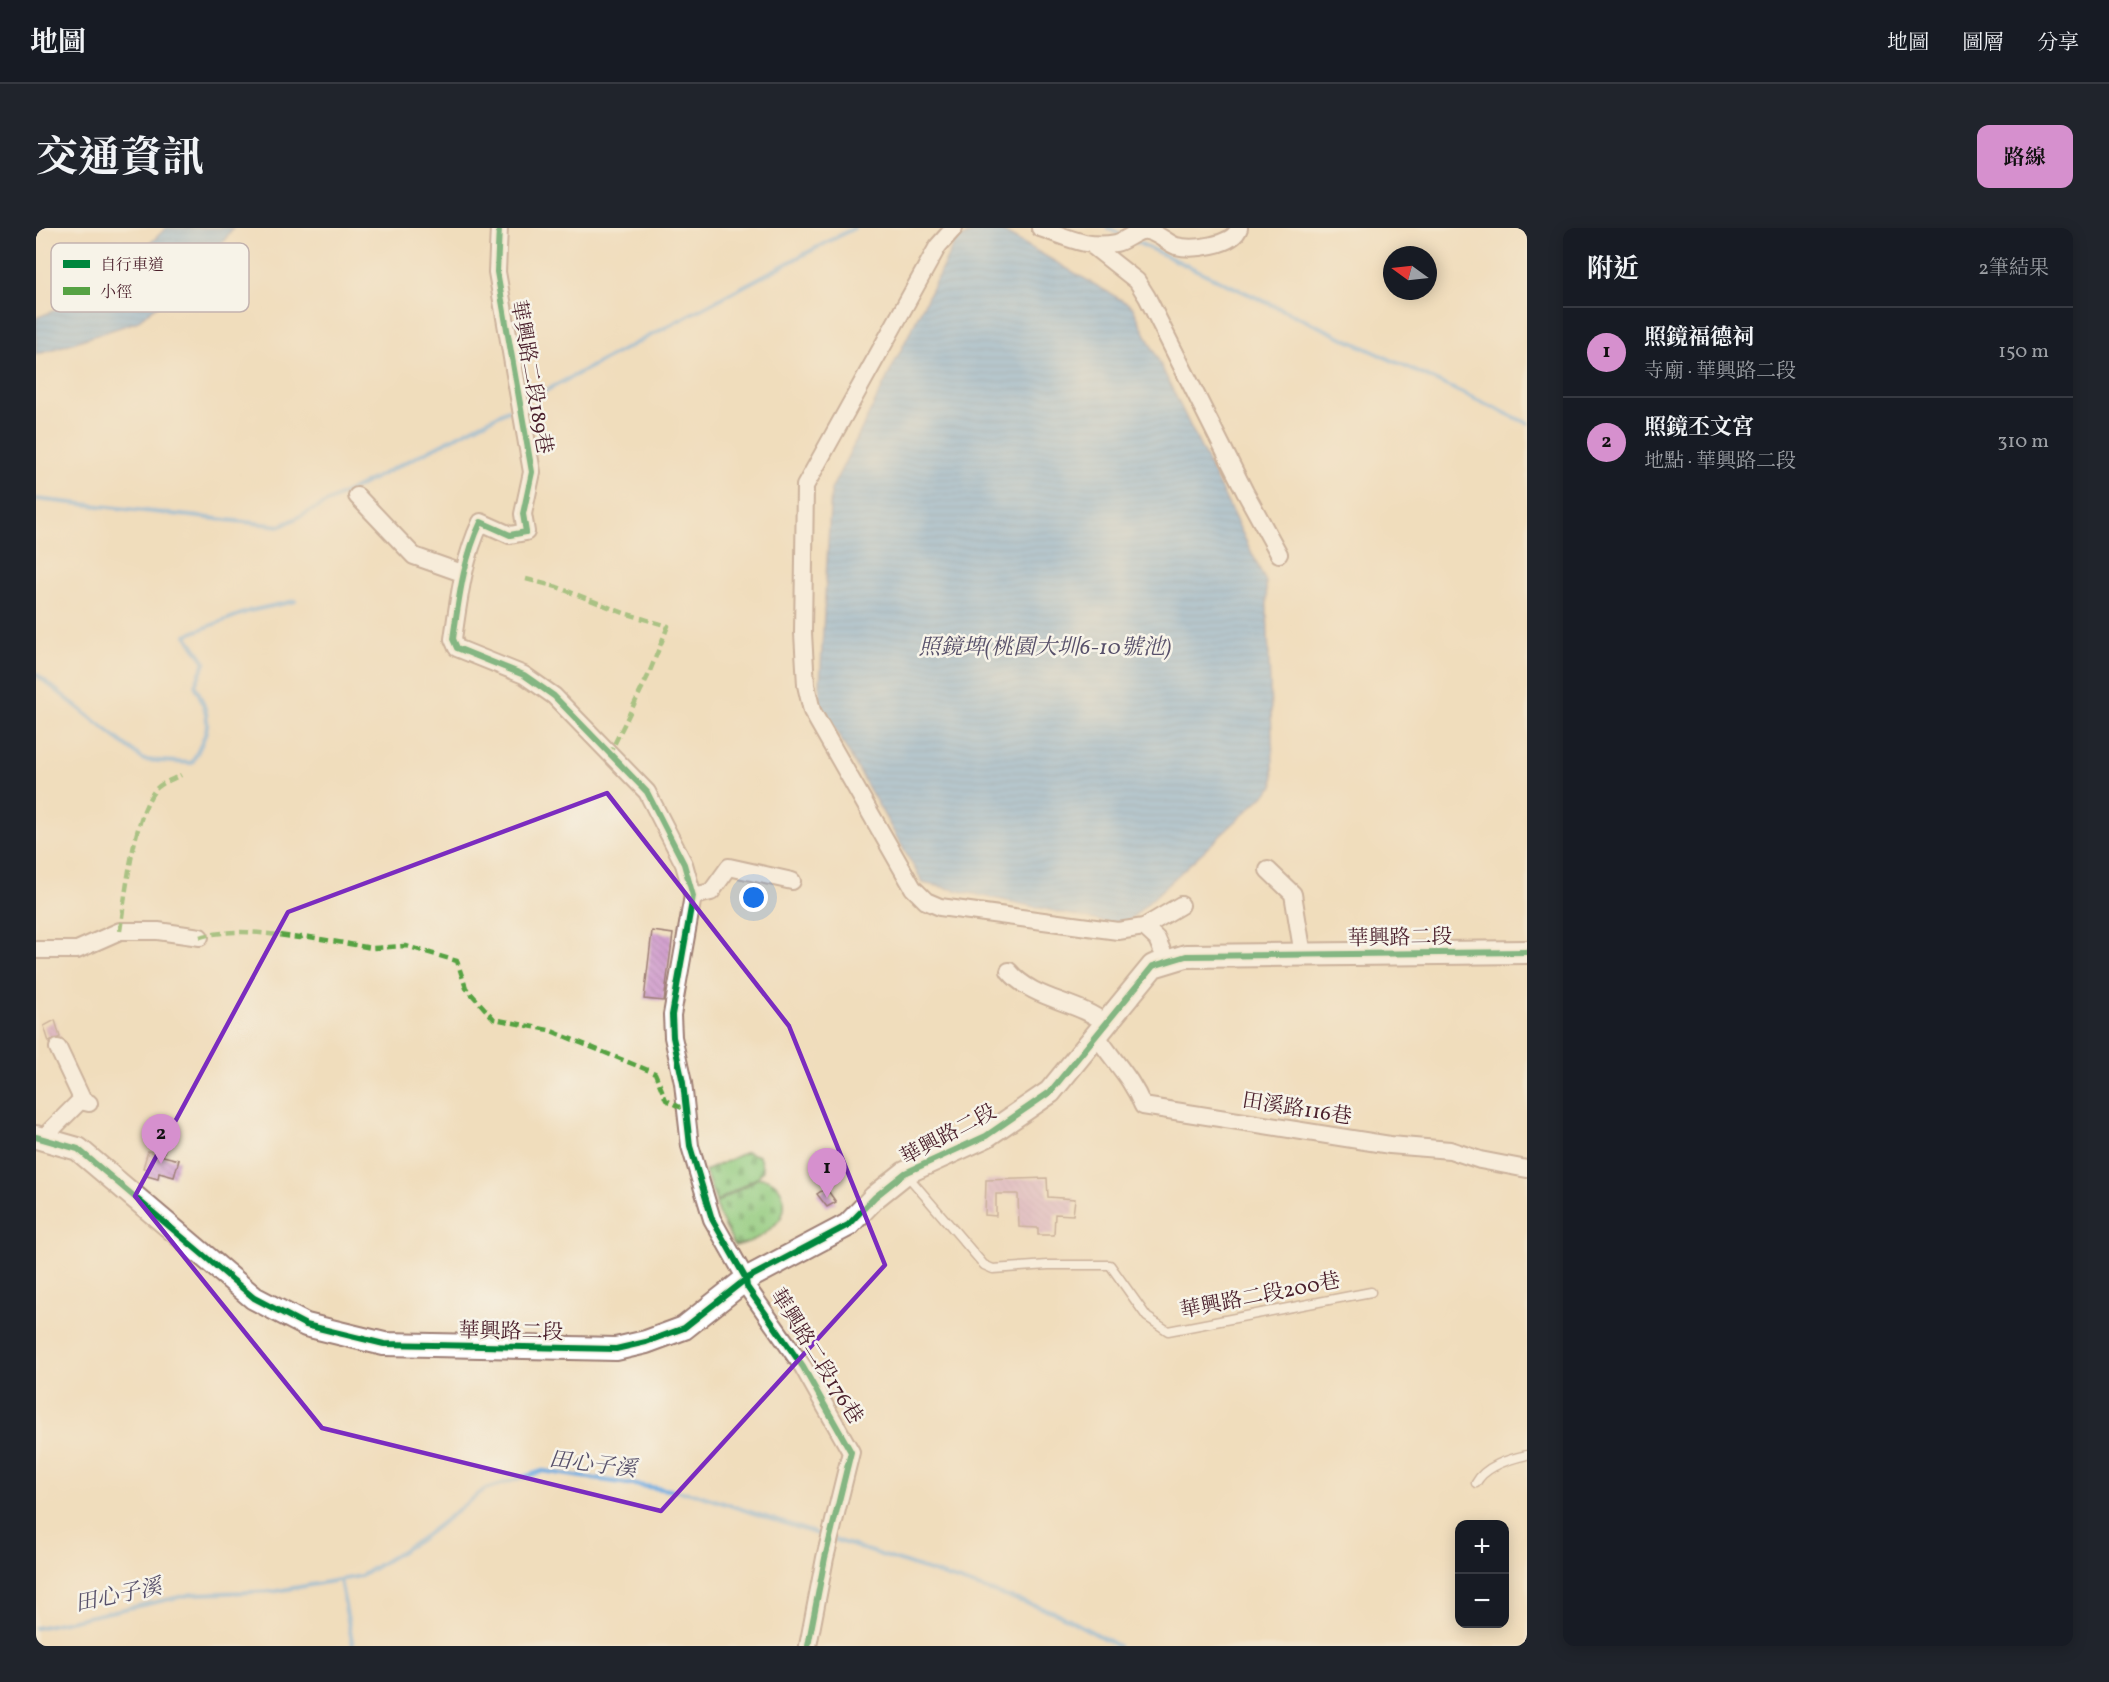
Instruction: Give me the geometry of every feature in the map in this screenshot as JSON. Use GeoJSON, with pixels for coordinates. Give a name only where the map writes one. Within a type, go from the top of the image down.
{"type":"FeatureCollection","features":[{"type":"Feature","properties":{"kind":"street","name":"華興路二段189巷"},"geometry":{"type":"LineString","coordinates":[[499,228],[497,272],[532,472],[523,514],[526,532],[510,535],[481,522],[470,546],[462,573],[453,639],[457,648],[524,675],[554,696],[647,792],[684,864],[693,896],[672,1015],[673,1037],[683,1083],[693,1156],[712,1219],[746,1279]]}},
{"type":"Feature","properties":{"kind":"street"},"geometry":{"type":"LineString","coordinates":[[954,228],[938,246],[805,486],[803,633],[806,685],[812,711],[914,888],[926,902],[940,907],[1118,931],[1144,927],[1180,905]]}},
{"type":"Feature","properties":{"kind":"street"},"geometry":{"type":"LineString","coordinates":[[1040,228],[1094,247],[1137,281],[1279,554]]}},
{"type":"Feature","properties":{"kind":"street"},"geometry":{"type":"LineString","coordinates":[[1094,247],[1119,242],[1142,231],[1153,233],[1177,246],[1218,244],[1230,240],[1239,228]]}},
{"type":"Feature","properties":{"kind":"street"},"geometry":{"type":"LineString","coordinates":[[357,496],[414,556],[462,573]]}},
{"type":"Feature","properties":{"kind":"street"},"geometry":{"type":"LineString","coordinates":[[693,896],[711,892],[729,867],[792,881]]}},
{"type":"Feature","properties":{"kind":"street"},"geometry":{"type":"LineString","coordinates":[[1268,870],[1293,894],[1303,955]]}},
{"type":"Feature","properties":{"kind":"street"},"geometry":{"type":"LineString","coordinates":[[1144,927],[1157,939],[1167,962]]}},
{"type":"Feature","properties":{"kind":"street"},"geometry":{"type":"LineString","coordinates":[[36,950],[76,950],[120,931],[158,931],[200,937]]}},
{"type":"Feature","properties":{"kind":"street","name":"華興路二段"},"geometry":{"type":"LineString","coordinates":[[39,1138],[78,1149],[254,1298],[306,1325],[384,1344],[616,1349],[646,1342],[684,1328],[746,1279],[848,1225],[905,1173],[986,1136],[1050,1092],[1154,966],[1186,956],[1527,952]]}},
{"type":"Feature","properties":{"kind":"street"},"geometry":{"type":"LineString","coordinates":[[1009,971],[1018,982],[1041,994],[1091,1011],[1102,1030]]}},
{"type":"Feature","properties":{"kind":"street","name":"田溪路116巷"},"geometry":{"type":"LineString","coordinates":[[1102,1030],[1115,1062],[1133,1081],[1143,1107],[1390,1145],[1450,1150],[1480,1160],[1527,1169]]}},
{"type":"Feature","properties":{"kind":"street"},"geometry":{"type":"LineString","coordinates":[[39,1138],[80,1101],[86,1102],[58,1048]]}},
{"type":"Feature","properties":{"kind":"street","name":"華興路二段176巷"},"geometry":{"type":"LineString","coordinates":[[746,1279],[747,1287],[803,1367],[851,1452],[825,1558],[808,1646]]}},
{"type":"Feature","properties":{"kind":"lane","name":"華興路二段200巷"},"geometry":{"type":"LineString","coordinates":[[905,1173],[984,1265],[993,1269],[1110,1265],[1147,1317],[1168,1331],[1371,1292]]}},
{"type":"Feature","properties":{"kind":"lane"},"geometry":{"type":"LineString","coordinates":[[1476,1483],[1481,1474],[1513,1458],[1527,1455]]}},
{"type":"Feature","properties":{"kind":"highlighted area"},"geometry":{"type":"Polygon","coordinates":[[[607,793],[789,1026],[885,1265],[661,1511],[322,1428],[135,1196],[288,912],[607,793]]]}},
{"type":"Feature","properties":{"kind":"green space"},"geometry":{"type":"Polygon","coordinates":[[[746,1152],[759,1156],[763,1170],[758,1177],[716,1202],[705,1171],[746,1152]]]}},
{"type":"Feature","properties":{"kind":"green space"},"geometry":{"type":"Polygon","coordinates":[[[758,1178],[772,1181],[778,1186],[784,1198],[783,1213],[776,1224],[765,1233],[754,1240],[735,1246],[718,1213],[716,1203],[758,1178]]]}},
{"type":"Feature","properties":{"kind":"water"},"geometry":{"type":"Polygon","coordinates":[[[166,228],[233,228],[222,243],[150,243],[166,228]]]}},
{"type":"Feature","properties":{"kind":"water","name":"照鏡埤(桃園大圳6-10號池)"},"geometry":{"type":"Polygon","coordinates":[[[982,228],[997,228],[1132,306],[1266,582],[1274,786],[1123,926],[923,883],[819,701],[831,490],[956,240],[982,228]]]}},
{"type":"Feature","properties":{"kind":"water"},"geometry":{"type":"Polygon","coordinates":[[[51,312],[149,312],[136,322],[36,355],[36,318],[51,312]]]}},
{"type":"Feature","properties":{"kind":"building"},"geometry":{"type":"Polygon","coordinates":[[[652,931],[673,934],[664,1001],[644,999],[652,931]]]}},
{"type":"Feature","properties":{"kind":"building"},"geometry":{"type":"Polygon","coordinates":[[[55,1020],[60,1037],[49,1042],[44,1026],[55,1020]]]}},
{"type":"Feature","properties":{"kind":"building"},"geometry":{"type":"Polygon","coordinates":[[[158,1142],[166,1145],[163,1156],[179,1160],[174,1177],[159,1173],[158,1179],[147,1176],[149,1169],[143,1168],[148,1151],[154,1153],[158,1142]]]}},
{"type":"Feature","properties":{"kind":"building"},"geometry":{"type":"Polygon","coordinates":[[[1047,1178],[1048,1197],[1075,1199],[1073,1215],[1055,1214],[1054,1235],[1038,1235],[1038,1228],[1019,1227],[1018,1194],[996,1194],[996,1216],[985,1215],[986,1180],[1047,1178]]]}},
{"type":"Feature","properties":{"kind":"building"},"geometry":{"type":"Polygon","coordinates":[[[826,1188],[836,1202],[827,1207],[817,1194],[826,1188]]]}},
{"type":"Feature","properties":{"kind":"waterway"},"geometry":{"type":"LineString","coordinates":[[530,399],[854,228]]}},
{"type":"Feature","properties":{"kind":"waterway"},"geometry":{"type":"LineString","coordinates":[[1108,228],[1122,235]]}},
{"type":"Feature","properties":{"kind":"waterway"},"geometry":{"type":"LineString","coordinates":[[1132,240],[1527,423]]}},
{"type":"Feature","properties":{"kind":"waterway"},"geometry":{"type":"LineString","coordinates":[[36,499],[281,526],[508,410]]}},
{"type":"Feature","properties":{"kind":"waterway"},"geometry":{"type":"LineString","coordinates":[[36,674],[144,760],[192,763],[206,733],[205,708],[195,685],[205,662],[186,635],[249,611],[295,601]]}},
{"type":"Feature","properties":{"kind":"waterway","name":"田心子溪"},"geometry":{"type":"LineString","coordinates":[[36,1628],[193,1594],[277,1591],[361,1576],[421,1539],[485,1489],[543,1471],[696,1494],[1057,1613],[1118,1646]]}},
{"type":"Feature","properties":{"kind":"waterway"},"geometry":{"type":"LineString","coordinates":[[340,1580],[353,1646]]}},
{"type":"Feature","properties":{"kind":"marked path"},"geometry":{"type":"LineString","coordinates":[[526,579],[557,587],[624,613],[668,626],[648,676],[609,755]]}},
{"type":"Feature","properties":{"kind":"marked path"},"geometry":{"type":"LineString","coordinates":[[120,931],[128,877],[142,815],[157,788],[181,775]]}},
{"type":"Feature","properties":{"kind":"marked path"},"geometry":{"type":"LineString","coordinates":[[200,937],[237,932],[299,938],[304,936],[372,948],[406,946],[457,961],[466,988],[494,1019],[549,1030],[655,1073],[666,1100],[686,1110]]}},
{"type":"Feature","properties":{"kind":"cycle path"},"geometry":{"type":"LineString","coordinates":[[499,228],[497,272],[532,472],[523,514],[526,532],[510,535],[481,522],[466,565],[453,639],[457,648],[524,675],[554,696],[647,792],[684,864],[693,896],[672,1015],[673,1037],[683,1083],[690,1146],[712,1219],[746,1279],[747,1287],[803,1367],[851,1452],[825,1558],[808,1646]]}},
{"type":"Feature","properties":{"kind":"cycle path"},"geometry":{"type":"LineString","coordinates":[[36,1137],[78,1149],[254,1298],[306,1325],[384,1344],[616,1349],[646,1342],[684,1328],[746,1279],[848,1225],[875,1197],[905,1173],[986,1136],[1050,1092],[1153,966],[1186,956],[1527,952]]}},
{"type":"Feature","properties":{"kind":"place","name":"照鏡丕文宮"},"geometry":{"type":"Point","coordinates":[161,1164]}},
{"type":"Feature","properties":{"kind":"place","name":"照鏡福德祠"},"geometry":{"type":"Point","coordinates":[827,1198]}}]}
